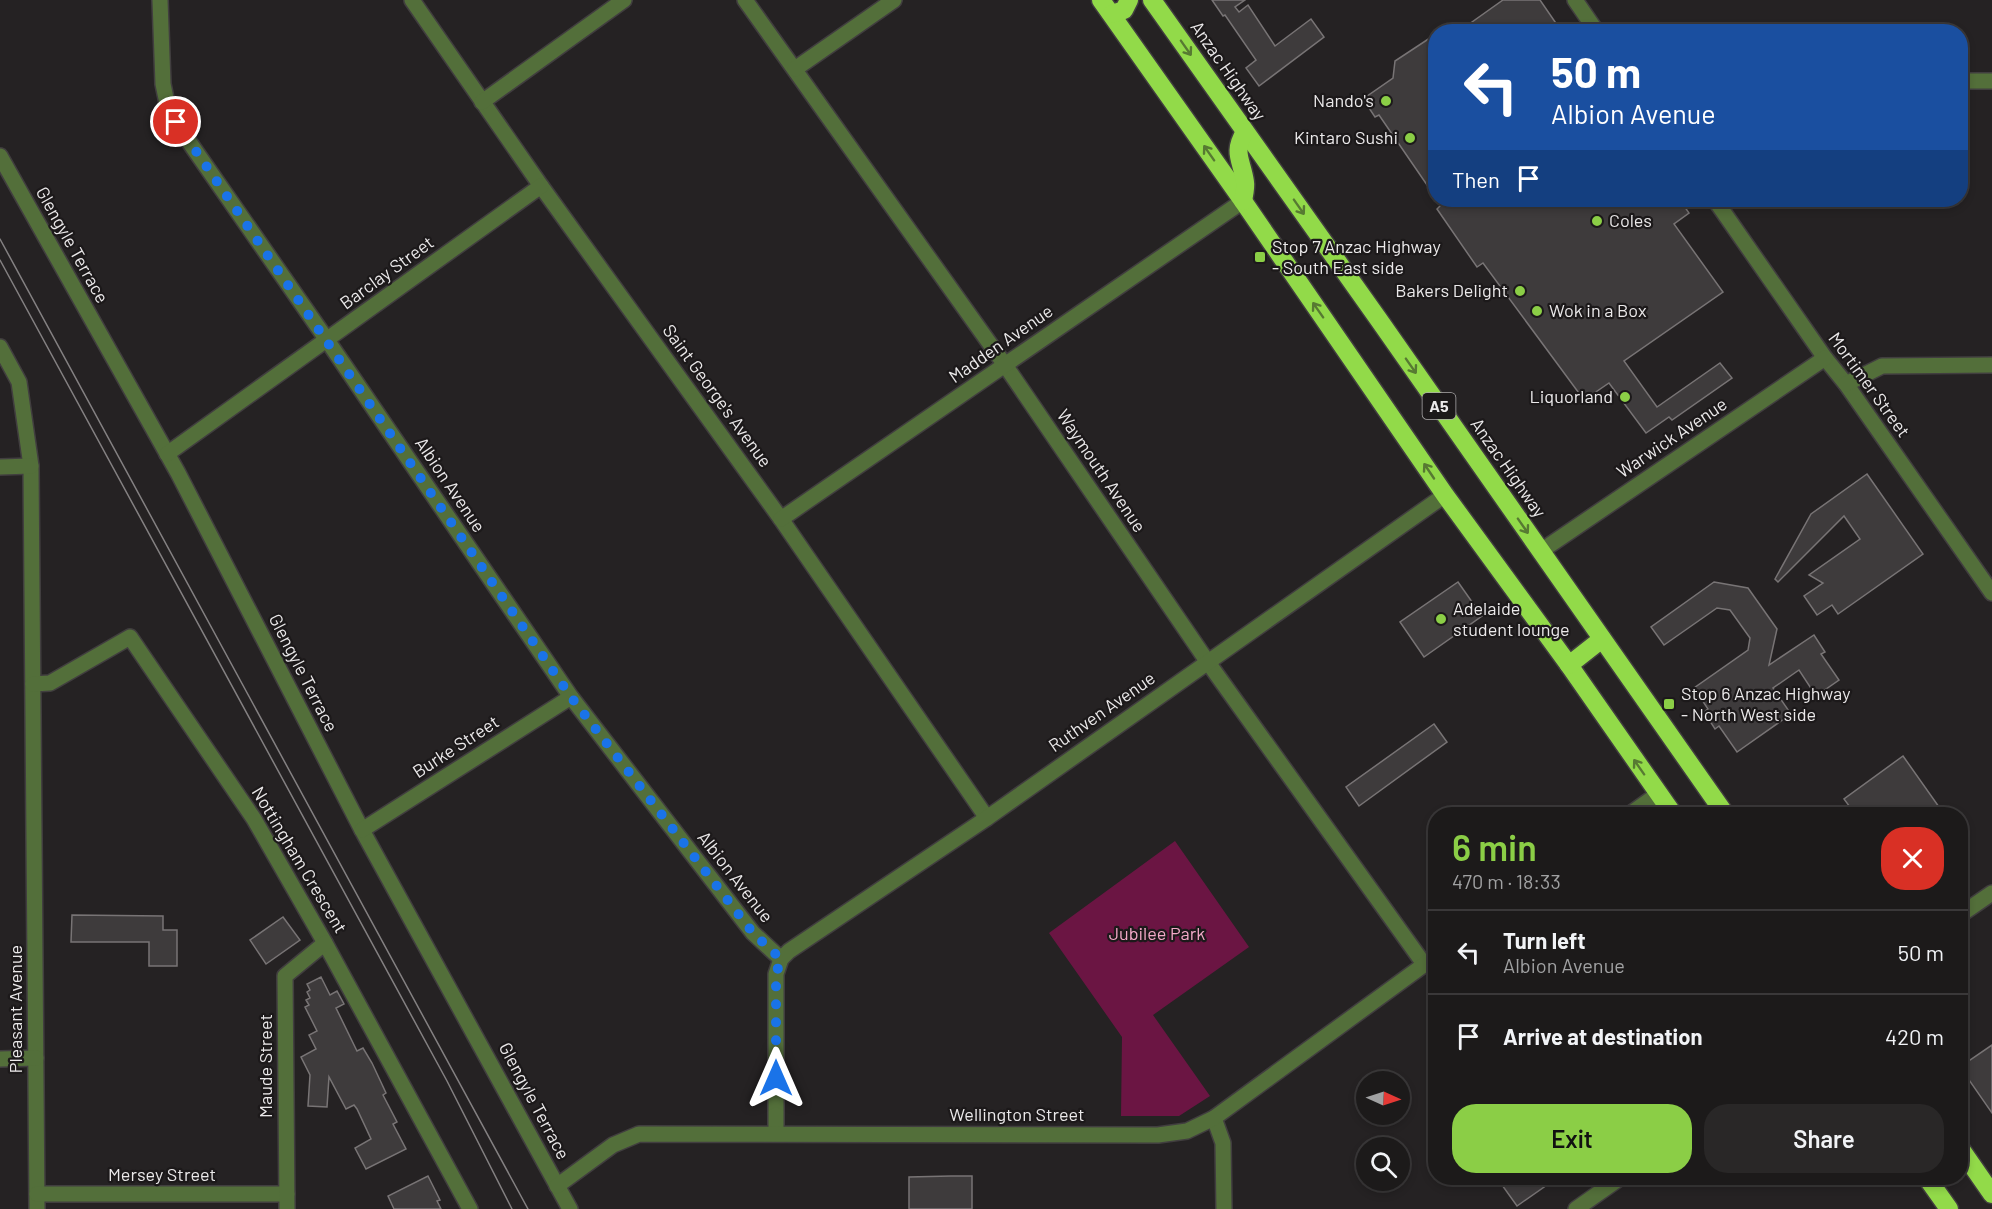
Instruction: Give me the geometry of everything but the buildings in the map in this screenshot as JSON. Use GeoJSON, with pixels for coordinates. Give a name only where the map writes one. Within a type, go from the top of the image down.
{"type":"FeatureCollection","features":[{"type":"Feature","properties":{"kind":"highway"},"geometry":{"type":"LineString","coordinates":[[1106,7],[1124,10],[1129,0]]}},
{"type":"Feature","properties":{"kind":"highway","name":"Anzac Highway"},"geometry":{"type":"LineString","coordinates":[[1152,0],[1720,807]]}},
{"type":"Feature","properties":{"kind":"highway","name":"A5"},"geometry":{"type":"LineString","coordinates":[[1106,7],[1243,201],[1445,495],[1569,665],[1668,807]]}},
{"type":"Feature","properties":{"kind":"highway"},"geometry":{"type":"LineString","coordinates":[[1243,201],[1246,184],[1238,162],[1238,153],[1239,142],[1245,132]]}},
{"type":"Feature","properties":{"kind":"highway"},"geometry":{"type":"LineString","coordinates":[[1569,665],[1602,639]]}},
{"type":"Feature","properties":{"kind":"highway"},"geometry":{"type":"LineString","coordinates":[[1968,1160],[1992,1194]]}},
{"type":"Feature","properties":{"kind":"highway"},"geometry":{"type":"LineString","coordinates":[[1932,1185],[1949,1209]]}},
{"type":"Feature","properties":{"kind":"street","name":"Albion Avenue"},"geometry":{"type":"LineString","coordinates":[[160,0],[163,84],[168,108],[185,136],[571,697],[753,933],[781,959]]}},
{"type":"Feature","properties":{"kind":"street","name":"Saint George's Avenue"},"geometry":{"type":"LineString","coordinates":[[411,0],[541,186],[781,519],[987,818]]}},
{"type":"Feature","properties":{"kind":"street"},"geometry":{"type":"LineString","coordinates":[[482,102],[624,0]]}},
{"type":"Feature","properties":{"kind":"street","name":"Waymouth Avenue"},"geometry":{"type":"LineString","coordinates":[[746,0],[1005,365],[1207,662],[1428,957]]}},
{"type":"Feature","properties":{"kind":"street"},"geometry":{"type":"LineString","coordinates":[[795,69],[894,0]]}},
{"type":"Feature","properties":{"kind":"street"},"geometry":{"type":"LineString","coordinates":[[1575,0],[1592,24]]}},
{"type":"Feature","properties":{"kind":"street"},"geometry":{"type":"LineString","coordinates":[[1968,81],[1992,81]]}},
{"type":"Feature","properties":{"kind":"street","name":"Glengyle Terrace"},"geometry":{"type":"LineString","coordinates":[[0,156],[167,454],[362,830],[570,1209]]}},
{"type":"Feature","properties":{"kind":"street","name":"Barclay Street"},"geometry":{"type":"LineString","coordinates":[[167,454],[541,186]]}},
{"type":"Feature","properties":{"kind":"street","name":"Madden Avenue"},"geometry":{"type":"LineString","coordinates":[[781,519],[1243,201]]}},
{"type":"Feature","properties":{"kind":"street","name":"Mortimer Street"},"geometry":{"type":"LineString","coordinates":[[1719,207],[1992,593]]}},
{"type":"Feature","properties":{"kind":"street","name":"Pleasant Avenue"},"geometry":{"type":"LineString","coordinates":[[0,347],[19,382],[31,466],[37,1202]]}},
{"type":"Feature","properties":{"kind":"street","name":"Warwick Avenue"},"geometry":{"type":"LineString","coordinates":[[1541,551],[1825,358]]}},
{"type":"Feature","properties":{"kind":"street"},"geometry":{"type":"LineString","coordinates":[[1846,384],[1882,366],[1992,365]]}},
{"type":"Feature","properties":{"kind":"street"},"geometry":{"type":"LineString","coordinates":[[0,467],[31,466]]}},
{"type":"Feature","properties":{"kind":"street","name":"Ruthven Avenue"},"geometry":{"type":"LineString","coordinates":[[781,959],[789,951],[987,818],[1445,495]]}},
{"type":"Feature","properties":{"kind":"street","name":"Nottingham Crescent"},"geometry":{"type":"LineString","coordinates":[[33,684],[50,683],[130,637],[254,819],[325,943],[470,1209]]}},
{"type":"Feature","properties":{"kind":"street","name":"Burke Street"},"geometry":{"type":"LineString","coordinates":[[362,830],[571,697]]}},
{"type":"Feature","properties":{"kind":"street"},"geometry":{"type":"LineString","coordinates":[[1640,807],[1658,794]]}},
{"type":"Feature","properties":{"kind":"street"},"geometry":{"type":"LineString","coordinates":[[1968,910],[1992,893]]}},
{"type":"Feature","properties":{"kind":"street","name":"Maude Street"},"geometry":{"type":"LineString","coordinates":[[287,1201],[285,976],[325,943]]}},
{"type":"Feature","properties":{"kind":"street"},"geometry":{"type":"LineString","coordinates":[[776,1133],[776,974],[781,959]]}},
{"type":"Feature","properties":{"kind":"street","name":"Wellington Street"},"geometry":{"type":"LineString","coordinates":[[557,1186],[613,1145],[639,1134],[1158,1135],[1187,1131],[1214,1118],[1428,961]]}},
{"type":"Feature","properties":{"kind":"street"},"geometry":{"type":"LineString","coordinates":[[0,1059],[36,1058]]}},
{"type":"Feature","properties":{"kind":"street"},"geometry":{"type":"LineString","coordinates":[[1214,1118],[1223,1143],[1224,1209]]}},
{"type":"Feature","properties":{"kind":"street"},"geometry":{"type":"LineString","coordinates":[[1576,1209],[1610,1185]]}},
{"type":"Feature","properties":{"kind":"street","name":"Mersey Street"},"geometry":{"type":"LineString","coordinates":[[37,1202],[287,1201]]}},
{"type":"Feature","properties":{"kind":"green space","name":"Jubilee Park"},"geometry":{"type":"Polygon","coordinates":[[[1175,841],[1249,947],[1153,1015],[1210,1096],[1179,1116],[1121,1116],[1122,1037],[1049,933],[1175,841]]]}},
{"type":"Feature","properties":{"kind":"tram line"},"geometry":{"type":"LineString","coordinates":[[0,239],[528,1209]]}},
{"type":"Feature","properties":{"kind":"tram line"},"geometry":{"type":"LineString","coordinates":[[0,260],[447,1081],[512,1209]]}},
{"type":"Feature","properties":{"kind":"place","name":"Nando's"},"geometry":{"type":"Point","coordinates":[1386,101]}},
{"type":"Feature","properties":{"kind":"place","name":"Kintaro Sushi"},"geometry":{"type":"Point","coordinates":[1410,138]}},
{"type":"Feature","properties":{"kind":"place","name":"Coles"},"geometry":{"type":"Point","coordinates":[1597,221]}},
{"type":"Feature","properties":{"kind":"place","name":"Stop 7 Anzac Highway - South East side"},"geometry":{"type":"Point","coordinates":[1260,257]}},
{"type":"Feature","properties":{"kind":"place","name":"Bakers Delight"},"geometry":{"type":"Point","coordinates":[1520,291]}},
{"type":"Feature","properties":{"kind":"place","name":"Wok in a Box"},"geometry":{"type":"Point","coordinates":[1537,311]}},
{"type":"Feature","properties":{"kind":"place","name":"Liquorland"},"geometry":{"type":"Point","coordinates":[1625,397]}},
{"type":"Feature","properties":{"kind":"place","name":"Adelaide student lounge"},"geometry":{"type":"Point","coordinates":[1441,619]}},
{"type":"Feature","properties":{"kind":"place","name":"Stop 6 Anzac Highway - North West side"},"geometry":{"type":"Point","coordinates":[1669,704]}},
{"type":"Feature","properties":{"kind":"route"},"geometry":{"type":"LineString","coordinates":[[176,122],[571,697],[753,933],[781,959],[776,974],[776,1078]]}}]}
